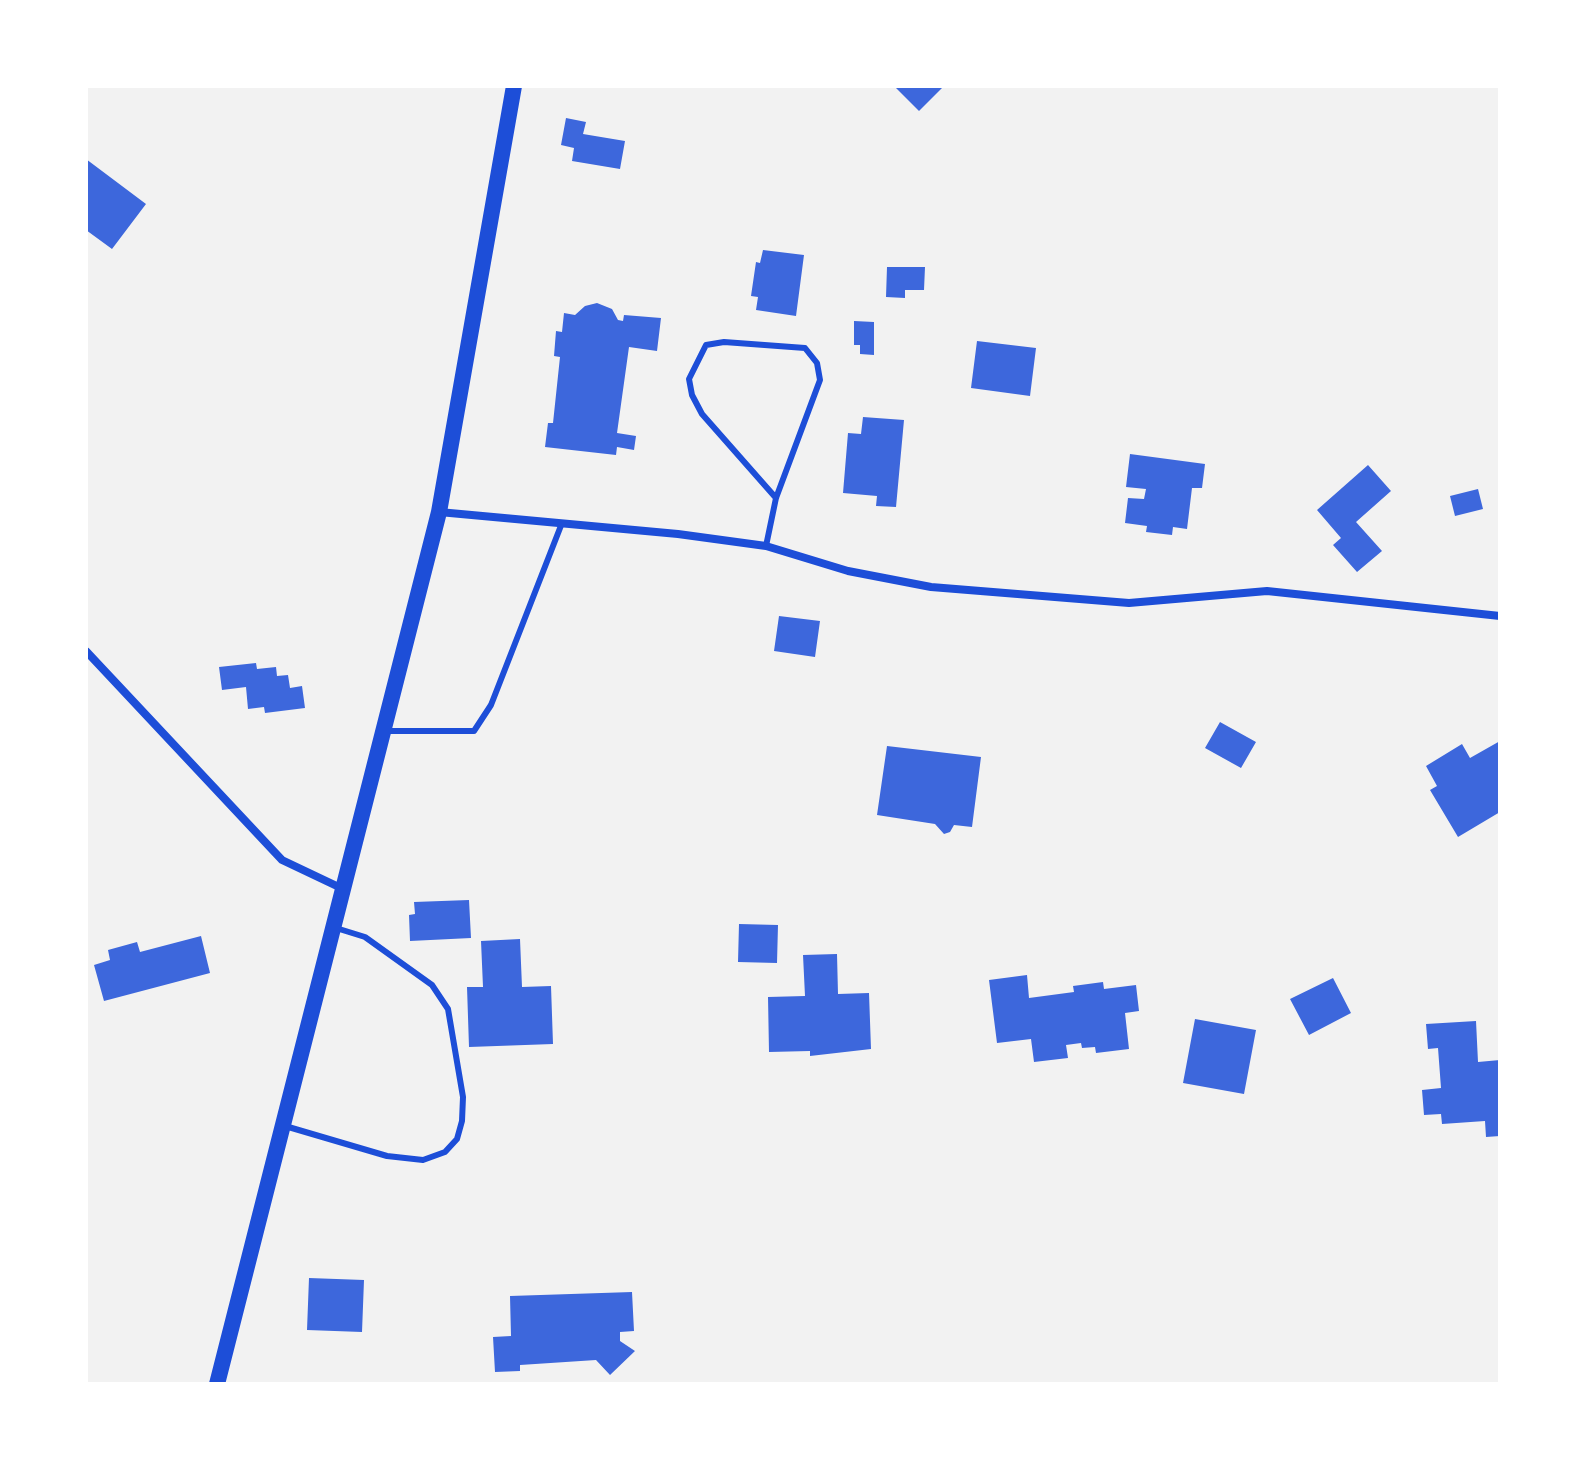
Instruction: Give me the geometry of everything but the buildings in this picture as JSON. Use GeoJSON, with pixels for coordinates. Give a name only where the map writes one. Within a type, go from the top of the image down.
{"type":"FeatureCollection","features":[{"type":"Feature","properties":{"kind":"main road"},"geometry":{"type":"LineString","coordinates":[[217,1384],[439,512],[514,86]]}},
{"type":"Feature","properties":{"kind":"street"},"geometry":{"type":"LineString","coordinates":[[439,512],[766,546],[848,571],[931,587],[1129,603],[1267,591],[1500,616]]}},
{"type":"Feature","properties":{"kind":"street"},"geometry":{"type":"LineString","coordinates":[[86,651],[282,860],[341,888]]}},
{"type":"Feature","properties":{"kind":"lane"},"geometry":{"type":"LineString","coordinates":[[766,546],[776,498],[820,380],[817,363],[805,348],[724,342],[706,345],[689,379],[692,395],[702,414],[776,498]]}},
{"type":"Feature","properties":{"kind":"lane"},"geometry":{"type":"LineString","coordinates":[[382,731],[474,731],[491,705],[562,523]]}},
{"type":"Feature","properties":{"kind":"lane"},"geometry":{"type":"LineString","coordinates":[[282,1125],[387,1156],[423,1160],[445,1152],[457,1139],[462,1121],[463,1097],[448,1009],[432,985],[365,937],[332,927]]}}]}
